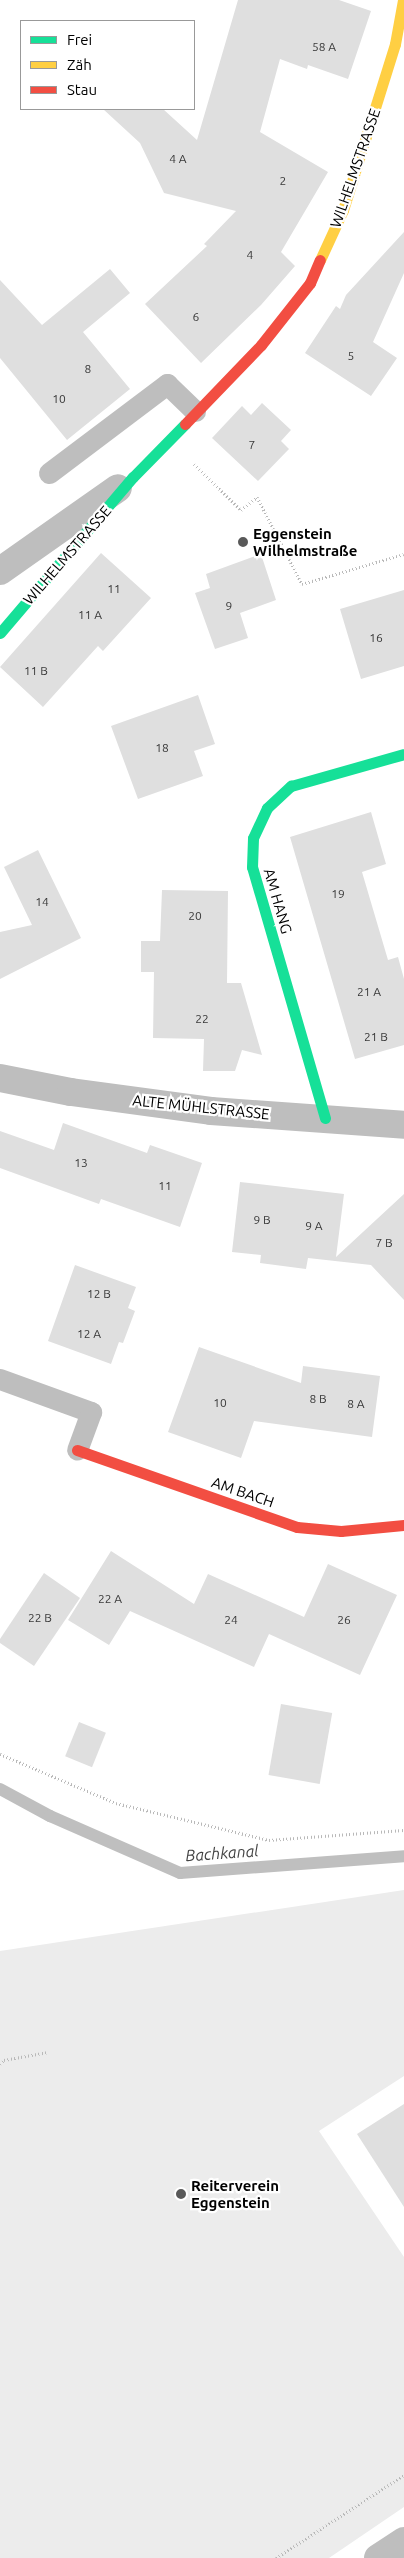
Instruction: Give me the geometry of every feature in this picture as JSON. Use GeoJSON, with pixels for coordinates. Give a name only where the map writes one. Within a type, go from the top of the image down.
{"type":"FeatureCollection","features":[{"type":"Feature","properties":{"kind":"street","name":"WILHELMSTRASSE"},"geometry":{"type":"LineString","coordinates":[[0,632],[133,477],[261,345],[310,282],[343,210],[395,44],[403,0]]}},
{"type":"Feature","properties":{"kind":"street","name":"WILHELMSTRASSE"},"geometry":{"type":"LineString","coordinates":[[0,571],[133,477]]}},
{"type":"Feature","properties":{"kind":"street","name":"AM HANG"},"geometry":{"type":"LineString","coordinates":[[325,1118],[252,867],[254,838],[267,808],[291,786],[404,754]]}},
{"type":"Feature","properties":{"kind":"street","name":"ALTE MÜHLSTRASSE"},"geometry":{"type":"LineString","coordinates":[[0,1078],[71,1092],[211,1111],[404,1124]]}},
{"type":"Feature","properties":{"kind":"street","name":"AM BACH"},"geometry":{"type":"LineString","coordinates":[[77,1450],[297,1527],[341,1530],[404,1525]]}},
{"type":"Feature","properties":{"kind":"street"},"geometry":{"type":"LineString","coordinates":[[378,2558],[404,2541]]}},
{"type":"Feature","properties":{"kind":"lane"},"geometry":{"type":"LineString","coordinates":[[50,472],[168,384],[196,411]]}},
{"type":"Feature","properties":{"kind":"lane"},"geometry":{"type":"LineString","coordinates":[[0,1379],[92,1412],[77,1450]]}},
{"type":"Feature","properties":{"kind":"path"},"geometry":{"type":"LineString","coordinates":[[169,439],[241,510],[257,497],[302,584],[404,554]]}},
{"type":"Feature","properties":{"kind":"path"},"geometry":{"type":"LineString","coordinates":[[0,1754],[116,1803],[269,1840],[404,1830]]}},
{"type":"Feature","properties":{"kind":"path"},"geometry":{"type":"LineString","coordinates":[[0,2064],[4,2060],[48,2052]]}},
{"type":"Feature","properties":{"kind":"path"},"geometry":{"type":"LineString","coordinates":[[276,2558],[404,2475]]}},
{"type":"Feature","properties":{"kind":"shaded area","name":"Reiterverein Eggenstein"},"geometry":{"type":"Polygon","coordinates":[[[404,1890],[404,2076],[319,2131],[404,2257],[404,2507],[329,2558],[0,2558],[0,1951],[404,1890]]]}},
{"type":"Feature","properties":{"kind":"building"},"geometry":{"type":"Polygon","coordinates":[[[238,0],[339,0],[371,11],[348,79],[308,65],[307,69],[280,59],[260,132],[328,172],[281,252],[295,266],[261,305],[201,363],[145,304],[207,246],[204,244],[236,211],[164,193],[140,143],[104,110],[164,110],[197,140],[238,0]]]}},
{"type":"Feature","properties":{"kind":"building"},"geometry":{"type":"Polygon","coordinates":[[[404,232],[404,273],[373,342],[397,358],[371,396],[305,353],[336,306],[340,309],[346,295],[404,232]]]}},
{"type":"Feature","properties":{"kind":"building"},"geometry":{"type":"Polygon","coordinates":[[[110,269],[130,293],[83,332],[130,389],[67,440],[0,358],[0,280],[42,325],[110,269]]]}},
{"type":"Feature","properties":{"kind":"building"},"geometry":{"type":"Polygon","coordinates":[[[262,403],[291,430],[281,441],[289,449],[258,481],[212,438],[242,406],[251,415],[262,403]]]}},
{"type":"Feature","properties":{"kind":"building"},"geometry":{"type":"Polygon","coordinates":[[[101,553],[151,598],[103,651],[98,646],[43,707],[0,667],[101,553]]]}},
{"type":"Feature","properties":{"kind":"building"},"geometry":{"type":"Polygon","coordinates":[[[261,554],[276,600],[240,613],[248,638],[215,649],[195,593],[210,588],[206,574],[261,554]]]}},
{"type":"Feature","properties":{"kind":"building"},"geometry":{"type":"Polygon","coordinates":[[[404,590],[404,666],[361,679],[340,609],[404,590]]]}},
{"type":"Feature","properties":{"kind":"building"},"geometry":{"type":"Polygon","coordinates":[[[198,695],[215,744],[194,751],[203,776],[138,799],[111,726],[198,695]]]}},
{"type":"Feature","properties":{"kind":"building"},"geometry":{"type":"Polygon","coordinates":[[[371,812],[386,864],[362,872],[388,960],[398,957],[404,979],[404,1045],[355,1059],[290,837],[371,812]]]}},
{"type":"Feature","properties":{"kind":"building"},"geometry":{"type":"Polygon","coordinates":[[[38,850],[81,938],[0,979],[0,932],[32,925],[4,867],[38,850]]]}},
{"type":"Feature","properties":{"kind":"building"},"geometry":{"type":"Polygon","coordinates":[[[162,890],[228,891],[227,983],[241,983],[262,1055],[242,1050],[235,1071],[203,1071],[204,1039],[153,1038],[154,972],[141,972],[141,941],[160,941],[162,890]]]}},
{"type":"Feature","properties":{"kind":"building"},"geometry":{"type":"Polygon","coordinates":[[[63,1123],[147,1153],[150,1145],[202,1163],[180,1227],[101,1199],[99,1204],[0,1168],[0,1131],[54,1150],[63,1123]]]}},
{"type":"Feature","properties":{"kind":"building"},"geometry":{"type":"Polygon","coordinates":[[[240,1182],[344,1194],[336,1257],[404,1194],[404,1300],[371,1265],[308,1258],[306,1269],[260,1263],[261,1255],[232,1252],[240,1182]]]}},
{"type":"Feature","properties":{"kind":"building"},"geometry":{"type":"Polygon","coordinates":[[[75,1265],[136,1287],[128,1308],[135,1311],[123,1343],[119,1342],[111,1364],[48,1341],[75,1265]]]}},
{"type":"Feature","properties":{"kind":"building"},"geometry":{"type":"Polygon","coordinates":[[[199,1347],[301,1383],[303,1366],[380,1376],[372,1437],[254,1421],[241,1458],[168,1432],[199,1347]]]}},
{"type":"Feature","properties":{"kind":"building"},"geometry":{"type":"Polygon","coordinates":[[[111,1551],[194,1604],[208,1574],[304,1617],[328,1564],[397,1595],[360,1675],[269,1634],[254,1667],[130,1611],[109,1645],[68,1620],[111,1551]]]}},
{"type":"Feature","properties":{"kind":"building"},"geometry":{"type":"Polygon","coordinates":[[[44,1573],[80,1598],[34,1666],[0,1643],[0,1639],[44,1573]]]}},
{"type":"Feature","properties":{"kind":"building"},"geometry":{"type":"Polygon","coordinates":[[[281,1704],[332,1713],[320,1784],[268,1775],[281,1704]]]}},
{"type":"Feature","properties":{"kind":"building"},"geometry":{"type":"Polygon","coordinates":[[[79,1722],[106,1733],[92,1767],[65,1756],[79,1722]]]}},
{"type":"Feature","properties":{"kind":"building"},"geometry":{"type":"Polygon","coordinates":[[[404,2104],[404,2207],[357,2134],[404,2104]]]}},
{"type":"Feature","properties":{"kind":"waterway","name":"Bachkanal"},"geometry":{"type":"LineString","coordinates":[[0,1789],[50,1816],[180,1873],[404,1856]]}},
{"type":"Feature","properties":{"kind":"traffic: fast"},"geometry":{"type":"LineString","coordinates":[[0,633],[133,477],[185,424]]}},
{"type":"Feature","properties":{"kind":"traffic: fast"},"geometry":{"type":"LineString","coordinates":[[325,1118],[252,867],[253,838],[267,808],[291,786],[404,754]]}},
{"type":"Feature","properties":{"kind":"traffic: slow"},"geometry":{"type":"LineString","coordinates":[[320,260],[343,210],[395,44],[403,0]]}},
{"type":"Feature","properties":{"kind":"traffic: jam"},"geometry":{"type":"LineString","coordinates":[[185,424],[261,345],[310,283],[320,260]]}},
{"type":"Feature","properties":{"kind":"traffic: jam"},"geometry":{"type":"LineString","coordinates":[[77,1450],[297,1527],[341,1531],[404,1525]]}},
{"type":"Feature","properties":{"kind":"place","name":"Eggenstein Wilhelmstraße"},"geometry":{"type":"Point","coordinates":[243,542]}},
{"type":"Feature","properties":{"kind":"place","name":"Reiterverein Eggenstein"},"geometry":{"type":"Point","coordinates":[181,2194]}}]}
